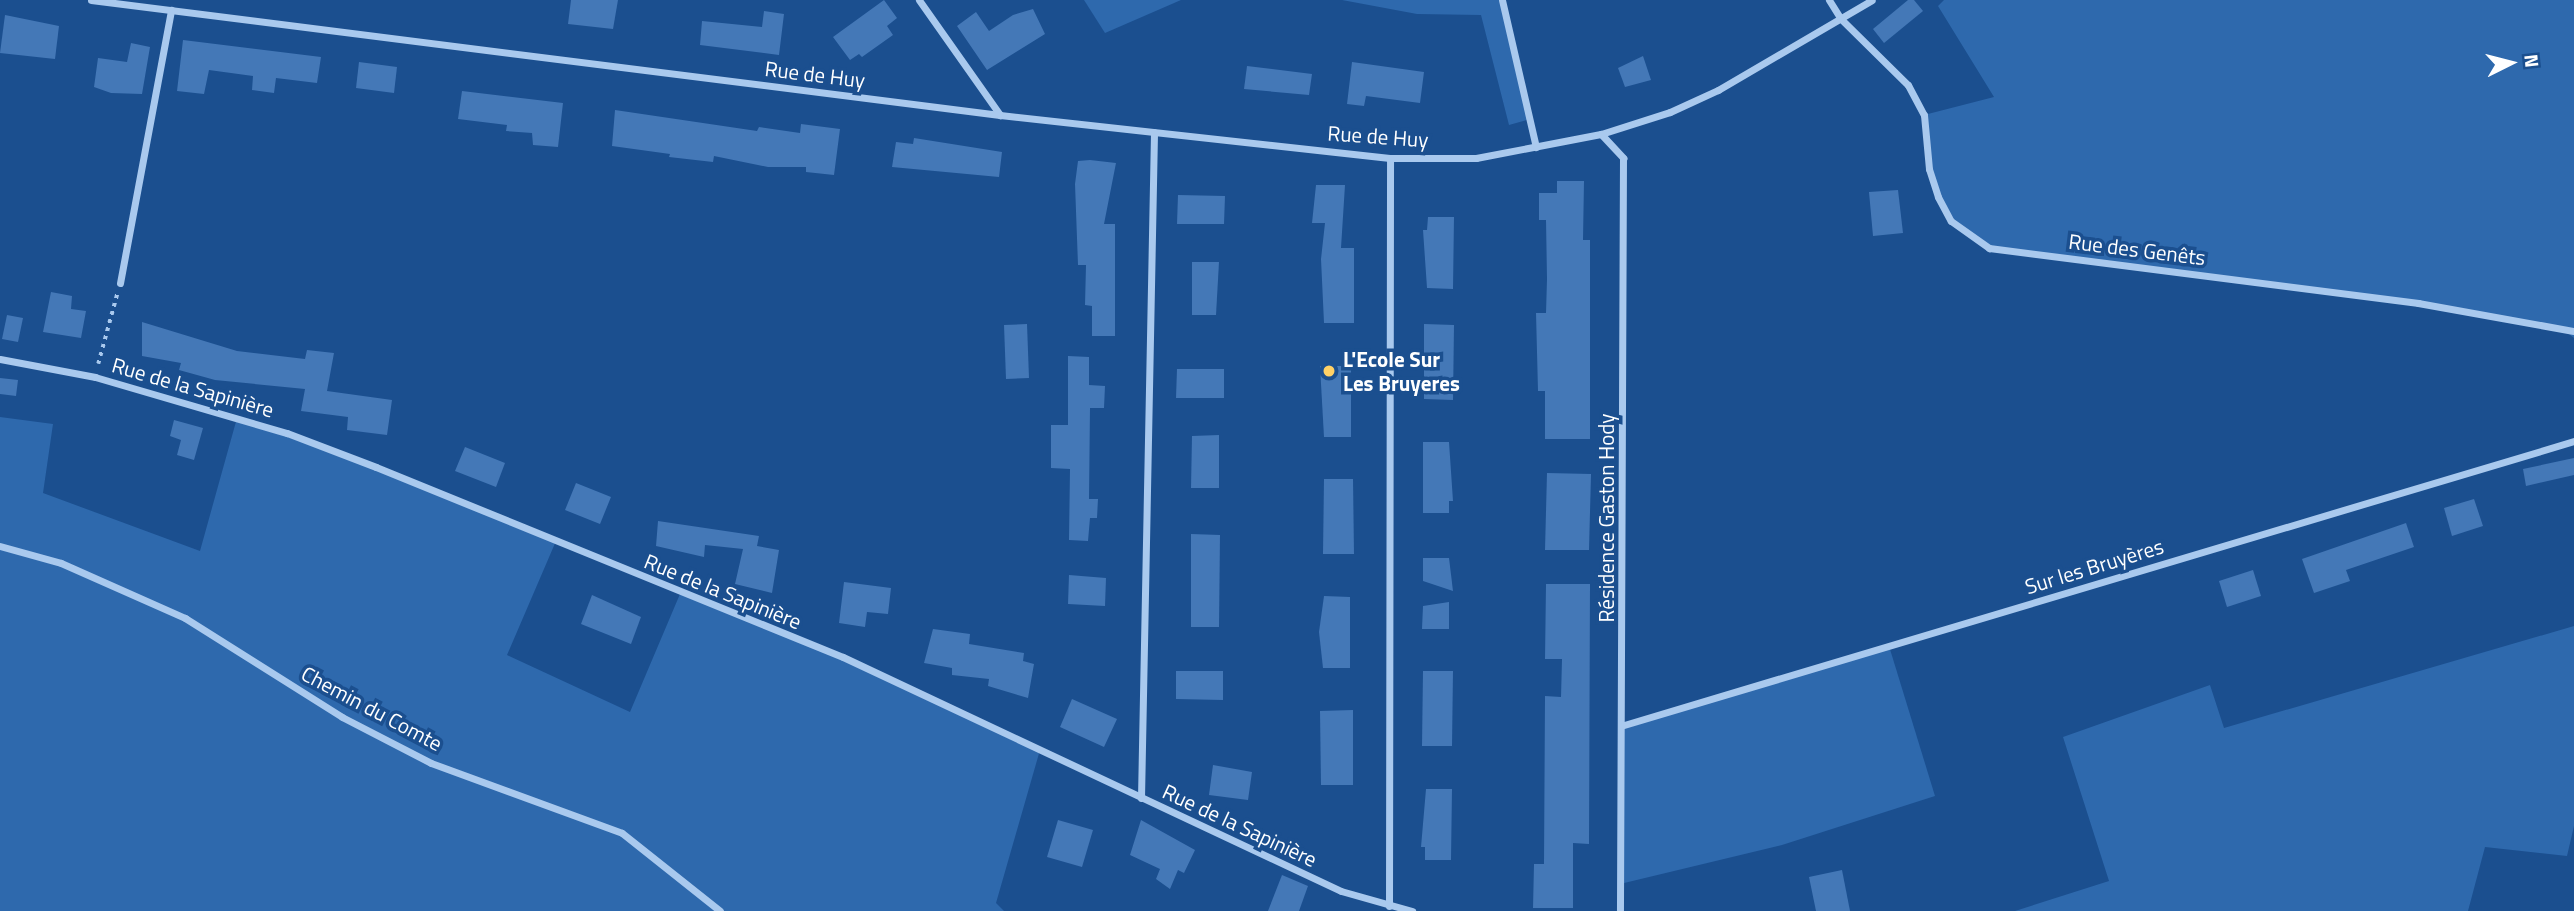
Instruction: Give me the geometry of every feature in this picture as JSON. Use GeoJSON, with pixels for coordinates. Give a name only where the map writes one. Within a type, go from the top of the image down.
{"type":"FeatureCollection","features":[{"type":"Feature","properties":{"kind":"street","name":"Rue de Huy"},"geometry":{"type":"LineString","coordinates":[[91,0],[1000,115],[1390,158],[1476,158],[1601,134],[1637,124],[1718,90],[1872,0]]}},
{"type":"Feature","properties":{"kind":"street"},"geometry":{"type":"LineString","coordinates":[[919,0],[1000,115]]}},
{"type":"Feature","properties":{"kind":"street"},"geometry":{"type":"LineString","coordinates":[[1502,0],[1536,147]]}},
{"type":"Feature","properties":{"kind":"street","name":"Rue des Genêts"},"geometry":{"type":"LineString","coordinates":[[1829,0],[1841,19],[1908,85],[1924,115],[1929,170],[1938,197],[1951,221],[1989,248],[2418,303],[2564,330]]}},
{"type":"Feature","properties":{"kind":"street"},"geometry":{"type":"LineString","coordinates":[[120,283],[171,10]]}},
{"type":"Feature","properties":{"kind":"street"},"geometry":{"type":"LineString","coordinates":[[1141,798],[1154,131]]}},
{"type":"Feature","properties":{"kind":"street","name":"Résidence Gaston Hody"},"geometry":{"type":"LineString","coordinates":[[1601,134],[1623,158],[1624,724],[1620,911]]}},
{"type":"Feature","properties":{"kind":"street"},"geometry":{"type":"LineString","coordinates":[[1389,906],[1390,158]]}},
{"type":"Feature","properties":{"kind":"street"},"geometry":{"type":"LineString","coordinates":[[2564,330],[2574,331]]}},
{"type":"Feature","properties":{"kind":"street"},"geometry":{"type":"LineString","coordinates":[[2564,330],[2574,338]]}},
{"type":"Feature","properties":{"kind":"street","name":"Rue de la Sapinière"},"geometry":{"type":"LineString","coordinates":[[0,359],[95,377],[286,433],[376,467],[843,657],[1342,891],[1412,911]]}},
{"type":"Feature","properties":{"kind":"street","name":"Sur les Bruyères"},"geometry":{"type":"LineString","coordinates":[[1624,724],[2574,441]]}},
{"type":"Feature","properties":{"kind":"street","name":"Chemin du Comte"},"geometry":{"type":"LineString","coordinates":[[0,546],[61,563],[185,618],[342,717],[432,762],[622,833],[720,911]]}},
{"type":"Feature","properties":{"kind":"path"},"geometry":{"type":"LineString","coordinates":[[95,377],[120,283]]}},
{"type":"Feature","properties":{"kind":"shaded area"},"geometry":{"type":"Polygon","coordinates":[[[1084,0],[1181,0],[1105,33],[1084,0]]]}},
{"type":"Feature","properties":{"kind":"shaded area"},"geometry":{"type":"Polygon","coordinates":[[[1342,0],[1502,0],[1530,119],[1509,125],[1481,15],[1417,14],[1342,0]]]}},
{"type":"Feature","properties":{"kind":"shaded area"},"geometry":{"type":"Polygon","coordinates":[[[1944,0],[2574,0],[2574,338],[2564,330],[2418,303],[1989,248],[1951,221],[1929,169],[1924,115],[1994,97],[1938,6],[1944,0]]]}},
{"type":"Feature","properties":{"kind":"shaded area"},"geometry":{"type":"Polygon","coordinates":[[[0,417],[53,424],[43,493],[200,551],[237,418],[287,433],[556,541],[507,655],[630,712],[680,594],[843,657],[1040,750],[996,903],[1004,911],[0,911],[0,417]]]}},
{"type":"Feature","properties":{"kind":"shaded area"},"geometry":{"type":"Polygon","coordinates":[[[2574,626],[2574,826],[2567,856],[2485,847],[2468,911],[2015,911],[2109,881],[2063,737],[2210,685],[2224,728],[2574,626]]]}},
{"type":"Feature","properties":{"kind":"shaded area"},"geometry":{"type":"Polygon","coordinates":[[[1889,646],[1935,796],[1782,845],[1620,884],[1624,725],[1889,646]]]}},
{"type":"Feature","properties":{"kind":"building"},"geometry":{"type":"Polygon","coordinates":[[[571,0],[618,0],[613,29],[568,24],[571,0]]]}},
{"type":"Feature","properties":{"kind":"building"},"geometry":{"type":"Polygon","coordinates":[[[884,0],[897,18],[887,26],[893,35],[862,57],[859,54],[850,60],[833,37],[884,0]]]}},
{"type":"Feature","properties":{"kind":"building"},"geometry":{"type":"Polygon","coordinates":[[[1908,0],[1914,0],[1923,11],[1884,43],[1873,29],[1908,0]]]}},
{"type":"Feature","properties":{"kind":"building"},"geometry":{"type":"Polygon","coordinates":[[[1033,9],[1045,34],[987,70],[957,26],[976,12],[989,31],[1013,15],[1033,9]]]}},
{"type":"Feature","properties":{"kind":"building"},"geometry":{"type":"Polygon","coordinates":[[[764,11],[784,14],[779,55],[700,45],[702,21],[762,27],[764,11]]]}},
{"type":"Feature","properties":{"kind":"building"},"geometry":{"type":"Polygon","coordinates":[[[5,15],[59,26],[55,59],[0,53],[5,15]]]}},
{"type":"Feature","properties":{"kind":"building"},"geometry":{"type":"Polygon","coordinates":[[[183,40],[321,57],[317,83],[276,78],[274,93],[252,90],[253,76],[209,70],[204,94],[177,91],[183,40]]]}},
{"type":"Feature","properties":{"kind":"building"},"geometry":{"type":"Polygon","coordinates":[[[131,43],[150,47],[142,94],[111,93],[94,87],[98,58],[127,62],[131,43]]]}},
{"type":"Feature","properties":{"kind":"building"},"geometry":{"type":"Polygon","coordinates":[[[1643,56],[1651,80],[1625,87],[1618,68],[1643,56]]]}},
{"type":"Feature","properties":{"kind":"building"},"geometry":{"type":"Polygon","coordinates":[[[359,62],[397,67],[394,93],[356,88],[359,62]]]}},
{"type":"Feature","properties":{"kind":"building"},"geometry":{"type":"Polygon","coordinates":[[[1352,62],[1424,72],[1420,103],[1366,96],[1364,106],[1347,104],[1352,62]]]}},
{"type":"Feature","properties":{"kind":"building"},"geometry":{"type":"Polygon","coordinates":[[[1247,66],[1312,74],[1309,95],[1244,89],[1247,66]]]}},
{"type":"Feature","properties":{"kind":"building"},"geometry":{"type":"Polygon","coordinates":[[[462,91],[563,103],[558,147],[533,145],[532,133],[506,131],[507,125],[458,119],[462,91]]]}},
{"type":"Feature","properties":{"kind":"building"},"geometry":{"type":"Polygon","coordinates":[[[615,110],[757,131],[759,127],[800,133],[801,124],[840,129],[834,175],[806,172],[806,167],[768,167],[714,156],[713,162],[612,146],[615,110]]]}},
{"type":"Feature","properties":{"kind":"building"},"geometry":{"type":"Polygon","coordinates":[[[914,138],[1002,152],[999,177],[892,167],[896,142],[913,144],[914,138]]]}},
{"type":"Feature","properties":{"kind":"building"},"geometry":{"type":"Polygon","coordinates":[[[1078,161],[1116,163],[1104,224],[1115,224],[1115,336],[1092,336],[1092,306],[1085,305],[1086,265],[1078,265],[1075,184],[1078,161]]]}},
{"type":"Feature","properties":{"kind":"building"},"geometry":{"type":"Polygon","coordinates":[[[1557,181],[1584,181],[1583,240],[1590,240],[1590,439],[1545,439],[1545,391],[1538,391],[1536,313],[1546,313],[1547,279],[1546,220],[1539,220],[1539,193],[1557,193],[1557,181]]]}},
{"type":"Feature","properties":{"kind":"building"},"geometry":{"type":"Polygon","coordinates":[[[1316,185],[1345,185],[1341,248],[1354,248],[1354,323],[1324,323],[1321,259],[1325,223],[1312,223],[1316,185]]]}},
{"type":"Feature","properties":{"kind":"building"},"geometry":{"type":"Polygon","coordinates":[[[1898,190],[1903,233],[1873,236],[1869,192],[1898,190]]]}},
{"type":"Feature","properties":{"kind":"building"},"geometry":{"type":"Polygon","coordinates":[[[1178,195],[1225,196],[1224,224],[1177,224],[1178,195]]]}},
{"type":"Feature","properties":{"kind":"building"},"geometry":{"type":"Polygon","coordinates":[[[1428,217],[1454,217],[1453,289],[1427,288],[1423,230],[1427,230],[1428,217]]]}},
{"type":"Feature","properties":{"kind":"building"},"geometry":{"type":"Polygon","coordinates":[[[1192,262],[1219,262],[1216,315],[1192,315],[1192,262]]]}},
{"type":"Feature","properties":{"kind":"building"},"geometry":{"type":"Polygon","coordinates":[[[51,292],[72,296],[71,309],[86,311],[81,338],[43,332],[51,292]]]}},
{"type":"Feature","properties":{"kind":"building"},"geometry":{"type":"Polygon","coordinates":[[[7,315],[23,318],[18,342],[2,339],[7,315]]]}},
{"type":"Feature","properties":{"kind":"building"},"geometry":{"type":"Polygon","coordinates":[[[142,322],[237,351],[305,359],[307,350],[334,353],[327,391],[392,400],[387,435],[347,430],[348,417],[301,411],[305,389],[215,380],[179,370],[181,363],[142,356],[142,322]]]}},
{"type":"Feature","properties":{"kind":"building"},"geometry":{"type":"Polygon","coordinates":[[[1027,324],[1029,378],[1006,379],[1004,325],[1027,324]]]}},
{"type":"Feature","properties":{"kind":"building"},"geometry":{"type":"Polygon","coordinates":[[[1424,324],[1454,325],[1453,400],[1424,399],[1424,324]]]}},
{"type":"Feature","properties":{"kind":"building"},"geometry":{"type":"Polygon","coordinates":[[[1068,356],[1089,357],[1089,385],[1105,386],[1104,408],[1090,408],[1089,499],[1098,499],[1097,518],[1090,518],[1088,541],[1069,540],[1070,469],[1051,468],[1051,425],[1068,425],[1068,356]]]}},
{"type":"Feature","properties":{"kind":"building"},"geometry":{"type":"Polygon","coordinates":[[[1320,366],[1351,366],[1351,437],[1324,437],[1320,366]]]}},
{"type":"Feature","properties":{"kind":"building"},"geometry":{"type":"Polygon","coordinates":[[[1177,369],[1224,369],[1224,398],[1176,398],[1177,369]]]}},
{"type":"Feature","properties":{"kind":"building"},"geometry":{"type":"Polygon","coordinates":[[[0,378],[18,380],[16,396],[0,394],[0,378]]]}},
{"type":"Feature","properties":{"kind":"building"},"geometry":{"type":"Polygon","coordinates":[[[174,420],[203,428],[194,460],[177,455],[181,440],[170,436],[174,420]]]}},
{"type":"Feature","properties":{"kind":"building"},"geometry":{"type":"Polygon","coordinates":[[[1219,435],[1219,488],[1191,488],[1192,436],[1219,435]]]}},
{"type":"Feature","properties":{"kind":"building"},"geometry":{"type":"Polygon","coordinates":[[[1423,442],[1449,442],[1453,501],[1449,501],[1449,513],[1423,513],[1423,442]]]}},
{"type":"Feature","properties":{"kind":"building"},"geometry":{"type":"Polygon","coordinates":[[[465,447],[505,463],[496,487],[455,471],[465,447]]]}},
{"type":"Feature","properties":{"kind":"building"},"geometry":{"type":"Polygon","coordinates":[[[2574,458],[2574,475],[2526,486],[2523,469],[2574,458]]]}},
{"type":"Feature","properties":{"kind":"building"},"geometry":{"type":"Polygon","coordinates":[[[1547,473],[1591,474],[1589,550],[1545,550],[1547,473]]]}},
{"type":"Feature","properties":{"kind":"building"},"geometry":{"type":"Polygon","coordinates":[[[1324,479],[1353,479],[1354,554],[1323,554],[1324,479]]]}},
{"type":"Feature","properties":{"kind":"building"},"geometry":{"type":"Polygon","coordinates":[[[576,483],[611,497],[600,524],[565,510],[576,483]]]}},
{"type":"Feature","properties":{"kind":"building"},"geometry":{"type":"Polygon","coordinates":[[[2474,499],[2483,526],[2452,536],[2444,508],[2474,499]]]}},
{"type":"Feature","properties":{"kind":"building"},"geometry":{"type":"Polygon","coordinates":[[[658,521],[759,536],[757,546],[779,550],[772,593],[735,584],[743,549],[705,545],[704,557],[656,546],[658,521]]]}},
{"type":"Feature","properties":{"kind":"building"},"geometry":{"type":"Polygon","coordinates":[[[2406,523],[2414,547],[2346,570],[2350,581],[2314,593],[2302,559],[2406,523]]]}},
{"type":"Feature","properties":{"kind":"building"},"geometry":{"type":"Polygon","coordinates":[[[1191,534],[1220,535],[1219,627],[1191,627],[1191,534]]]}},
{"type":"Feature","properties":{"kind":"building"},"geometry":{"type":"Polygon","coordinates":[[[1423,558],[1449,558],[1453,591],[1423,581],[1423,558]]]}},
{"type":"Feature","properties":{"kind":"building"},"geometry":{"type":"Polygon","coordinates":[[[2253,570],[2261,596],[2227,607],[2219,581],[2253,570]]]}},
{"type":"Feature","properties":{"kind":"building"},"geometry":{"type":"Polygon","coordinates":[[[1069,575],[1106,578],[1105,606],[1068,604],[1069,575]]]}},
{"type":"Feature","properties":{"kind":"building"},"geometry":{"type":"Polygon","coordinates":[[[844,582],[891,588],[888,614],[867,612],[865,627],[839,623],[844,582]]]}},
{"type":"Feature","properties":{"kind":"building"},"geometry":{"type":"Polygon","coordinates":[[[1546,584],[1590,584],[1589,844],[1573,843],[1573,908],[1533,908],[1534,864],[1544,864],[1545,696],[1561,697],[1562,659],[1545,659],[1546,584]]]}},
{"type":"Feature","properties":{"kind":"building"},"geometry":{"type":"Polygon","coordinates":[[[592,595],[641,617],[631,644],[581,624],[592,595]]]}},
{"type":"Feature","properties":{"kind":"building"},"geometry":{"type":"Polygon","coordinates":[[[1324,596],[1350,597],[1350,668],[1323,668],[1319,632],[1324,596]]]}},
{"type":"Feature","properties":{"kind":"building"},"geometry":{"type":"Polygon","coordinates":[[[1449,602],[1449,629],[1422,629],[1423,606],[1449,602]]]}},
{"type":"Feature","properties":{"kind":"building"},"geometry":{"type":"Polygon","coordinates":[[[933,629],[970,634],[969,644],[1024,653],[1023,661],[1034,664],[1028,698],[988,686],[989,679],[952,675],[952,668],[924,663],[933,629]]]}},
{"type":"Feature","properties":{"kind":"building"},"geometry":{"type":"Polygon","coordinates":[[[1176,671],[1223,671],[1223,700],[1176,699],[1176,671]]]}},
{"type":"Feature","properties":{"kind":"building"},"geometry":{"type":"Polygon","coordinates":[[[1423,671],[1453,671],[1452,746],[1422,746],[1423,671]]]}},
{"type":"Feature","properties":{"kind":"building"},"geometry":{"type":"Polygon","coordinates":[[[1072,699],[1117,719],[1104,747],[1060,727],[1072,699]]]}},
{"type":"Feature","properties":{"kind":"building"},"geometry":{"type":"Polygon","coordinates":[[[1353,710],[1353,785],[1321,785],[1320,711],[1353,710]]]}},
{"type":"Feature","properties":{"kind":"building"},"geometry":{"type":"Polygon","coordinates":[[[1213,765],[1252,772],[1248,800],[1209,795],[1213,765]]]}},
{"type":"Feature","properties":{"kind":"building"},"geometry":{"type":"Polygon","coordinates":[[[1426,789],[1452,789],[1451,860],[1425,860],[1425,847],[1421,847],[1426,789]]]}},
{"type":"Feature","properties":{"kind":"building"},"geometry":{"type":"Polygon","coordinates":[[[1058,820],[1093,830],[1082,867],[1047,857],[1058,820]]]}},
{"type":"Feature","properties":{"kind":"building"},"geometry":{"type":"Polygon","coordinates":[[[1141,820],[1195,850],[1184,873],[1178,870],[1170,889],[1156,879],[1160,869],[1130,855],[1141,820]]]}},
{"type":"Feature","properties":{"kind":"building"},"geometry":{"type":"Polygon","coordinates":[[[1842,870],[1850,911],[1816,911],[1809,877],[1842,870]]]}},
{"type":"Feature","properties":{"kind":"building"},"geometry":{"type":"Polygon","coordinates":[[[1282,875],[1308,886],[1299,911],[1268,911],[1282,875]]]}},
{"type":"Feature","properties":{"kind":"place","name":"L'Ecole Sur Les Bruyeres"},"geometry":{"type":"Point","coordinates":[1329,371]}}]}
